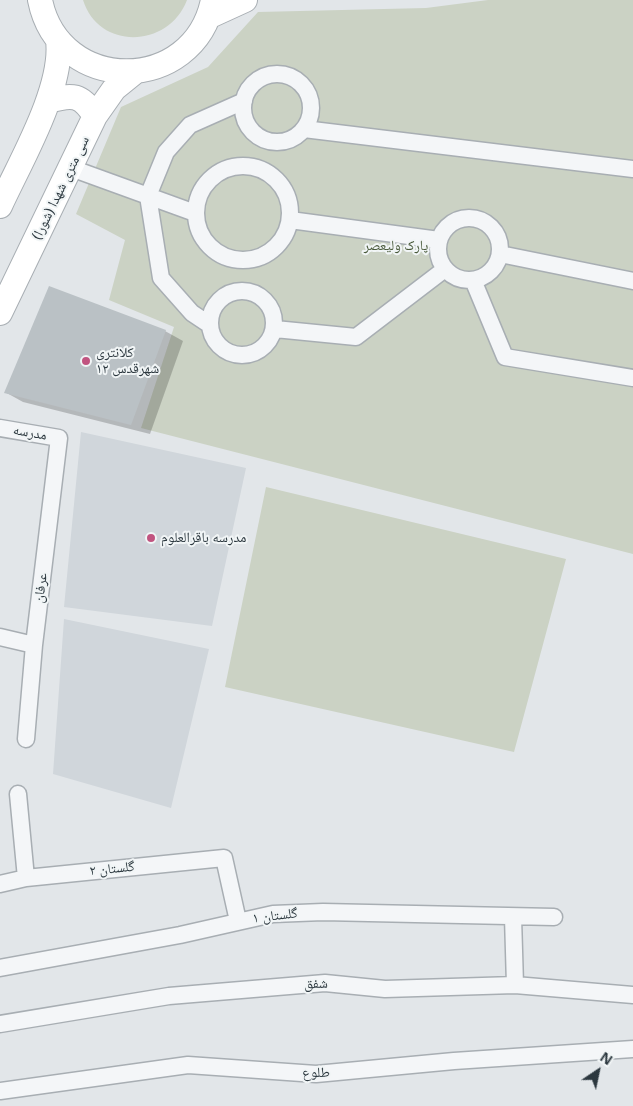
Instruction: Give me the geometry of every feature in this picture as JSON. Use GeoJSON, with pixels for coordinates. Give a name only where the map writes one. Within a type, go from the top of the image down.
{"type":"FeatureCollection","features":[{"type":"Feature","properties":{"kind":"main road"},"geometry":{"type":"LineString","coordinates":[[36,5],[58,40],[79,59],[106,70],[135,72],[159,67],[180,55],[198,38],[212,8],[245,0]]}},
{"type":"Feature","properties":{"kind":"main road"},"geometry":{"type":"LineString","coordinates":[[0,206],[48,101],[60,54],[58,40]]}},
{"type":"Feature","properties":{"kind":"main road","name":"سی متری شهدا (شورا)"},"geometry":{"type":"LineString","coordinates":[[0,313],[95,116],[114,89],[135,72]]}},
{"type":"Feature","properties":{"kind":"main road"},"geometry":{"type":"LineString","coordinates":[[48,101],[69,95],[86,102],[95,116]]}},
{"type":"Feature","properties":{"kind":"street"},"geometry":{"type":"LineString","coordinates":[[279,74],[295,78],[304,86],[310,96],[312,108],[310,120],[295,137],[284,141],[272,142],[262,138],[247,123],[243,112],[244,102],[247,91],[263,76],[279,74]]}},
{"type":"Feature","properties":{"kind":"street"},"geometry":{"type":"LineString","coordinates":[[210,325],[192,313],[161,278],[148,196],[166,152],[190,125],[244,102]]}},
{"type":"Feature","properties":{"kind":"street"},"geometry":{"type":"LineString","coordinates":[[304,129],[633,168]]}},
{"type":"Feature","properties":{"kind":"street"},"geometry":{"type":"LineString","coordinates":[[240,166],[267,172],[278,181],[288,200],[290,220],[285,235],[276,248],[263,257],[247,261],[232,260],[217,254],[205,243],[198,229],[195,213],[198,197],[204,185],[214,175],[226,168],[240,166]]}},
{"type":"Feature","properties":{"kind":"street"},"geometry":{"type":"LineString","coordinates":[[71,168],[195,213]]}},
{"type":"Feature","properties":{"kind":"street"},"geometry":{"type":"LineString","coordinates":[[290,220],[440,240]]}},
{"type":"Feature","properties":{"kind":"street"},"geometry":{"type":"LineString","coordinates":[[460,220],[476,220],[489,226],[496,234],[500,254],[491,271],[473,280],[463,279],[445,269],[440,260],[440,240],[452,224],[460,220]]}},
{"type":"Feature","properties":{"kind":"street"},"geometry":{"type":"LineString","coordinates":[[500,254],[633,281]]}},
{"type":"Feature","properties":{"kind":"street"},"geometry":{"type":"LineString","coordinates":[[275,329],[356,337],[445,269]]}},
{"type":"Feature","properties":{"kind":"street"},"geometry":{"type":"LineString","coordinates":[[473,280],[506,357],[633,378]]}},
{"type":"Feature","properties":{"kind":"street"},"geometry":{"type":"LineString","coordinates":[[233,292],[255,293],[268,303],[275,318],[275,329],[265,347],[256,353],[241,356],[226,351],[218,345],[212,336],[211,314],[216,304],[233,292]]}},
{"type":"Feature","properties":{"kind":"street","name":"مدرسه"},"geometry":{"type":"LineString","coordinates":[[0,428],[59,438]]}},
{"type":"Feature","properties":{"kind":"street","name":"عرفان"},"geometry":{"type":"LineString","coordinates":[[26,739],[34,645],[59,438]]}},
{"type":"Feature","properties":{"kind":"street"},"geometry":{"type":"LineString","coordinates":[[0,637],[34,645]]}},
{"type":"Feature","properties":{"kind":"street"},"geometry":{"type":"LineString","coordinates":[[18,794],[26,878]]}},
{"type":"Feature","properties":{"kind":"street","name":"گلستان ۲"},"geometry":{"type":"LineString","coordinates":[[0,884],[26,878],[224,858],[238,921]]}},
{"type":"Feature","properties":{"kind":"street","name":"گلستان ۱"},"geometry":{"type":"LineString","coordinates":[[0,968],[180,935],[272,914],[323,912],[554,917]]}},
{"type":"Feature","properties":{"kind":"street"},"geometry":{"type":"LineString","coordinates":[[513,917],[515,985]]}},
{"type":"Feature","properties":{"kind":"street","name":"شفق"},"geometry":{"type":"LineString","coordinates":[[0,1024],[169,996],[325,983],[384,989],[515,985],[633,995]]}},
{"type":"Feature","properties":{"kind":"street","name":"طلوع"},"geometry":{"type":"LineString","coordinates":[[0,1091],[188,1065],[316,1074],[454,1061],[633,1049]]}},
{"type":"Feature","properties":{"kind":"shaded area","name":"مدرسه باقرالعلوم"},"geometry":{"type":"Polygon","coordinates":[[[81,432],[246,468],[212,626],[64,607],[81,432]]]}},
{"type":"Feature","properties":{"kind":"shaded area"},"geometry":{"type":"Polygon","coordinates":[[[64,619],[209,649],[171,808],[53,774],[64,619]]]}},
{"type":"Feature","properties":{"kind":"green space"},"geometry":{"type":"Polygon","coordinates":[[[83,0],[187,0],[178,16],[165,27],[150,35],[134,37],[118,35],[103,28],[91,17],[83,0]]]}},
{"type":"Feature","properties":{"kind":"green space","name":"پارک ولیعصر"},"geometry":{"type":"Polygon","coordinates":[[[488,0],[633,0],[633,554],[141,428],[174,327],[109,300],[125,240],[76,214],[121,107],[208,67],[258,12],[426,8],[488,0]]]}},
{"type":"Feature","properties":{"kind":"green space"},"geometry":{"type":"Polygon","coordinates":[[[266,487],[566,559],[514,752],[225,687],[266,487]]]}},
{"type":"Feature","properties":{"kind":"building","name":"کلانتری ۱۲ شهرقدس"},"geometry":{"type":"Polygon","coordinates":[[[49,286],[166,330],[131,425],[4,393],[49,286]]]}},
{"type":"Feature","properties":{"kind":"place","name":"کلانتری ۱۲ شهرقدس"},"geometry":{"type":"Point","coordinates":[86,361]}},
{"type":"Feature","properties":{"kind":"place","name":"مدرسه باقرالعلوم"},"geometry":{"type":"Point","coordinates":[151,538]}}]}
